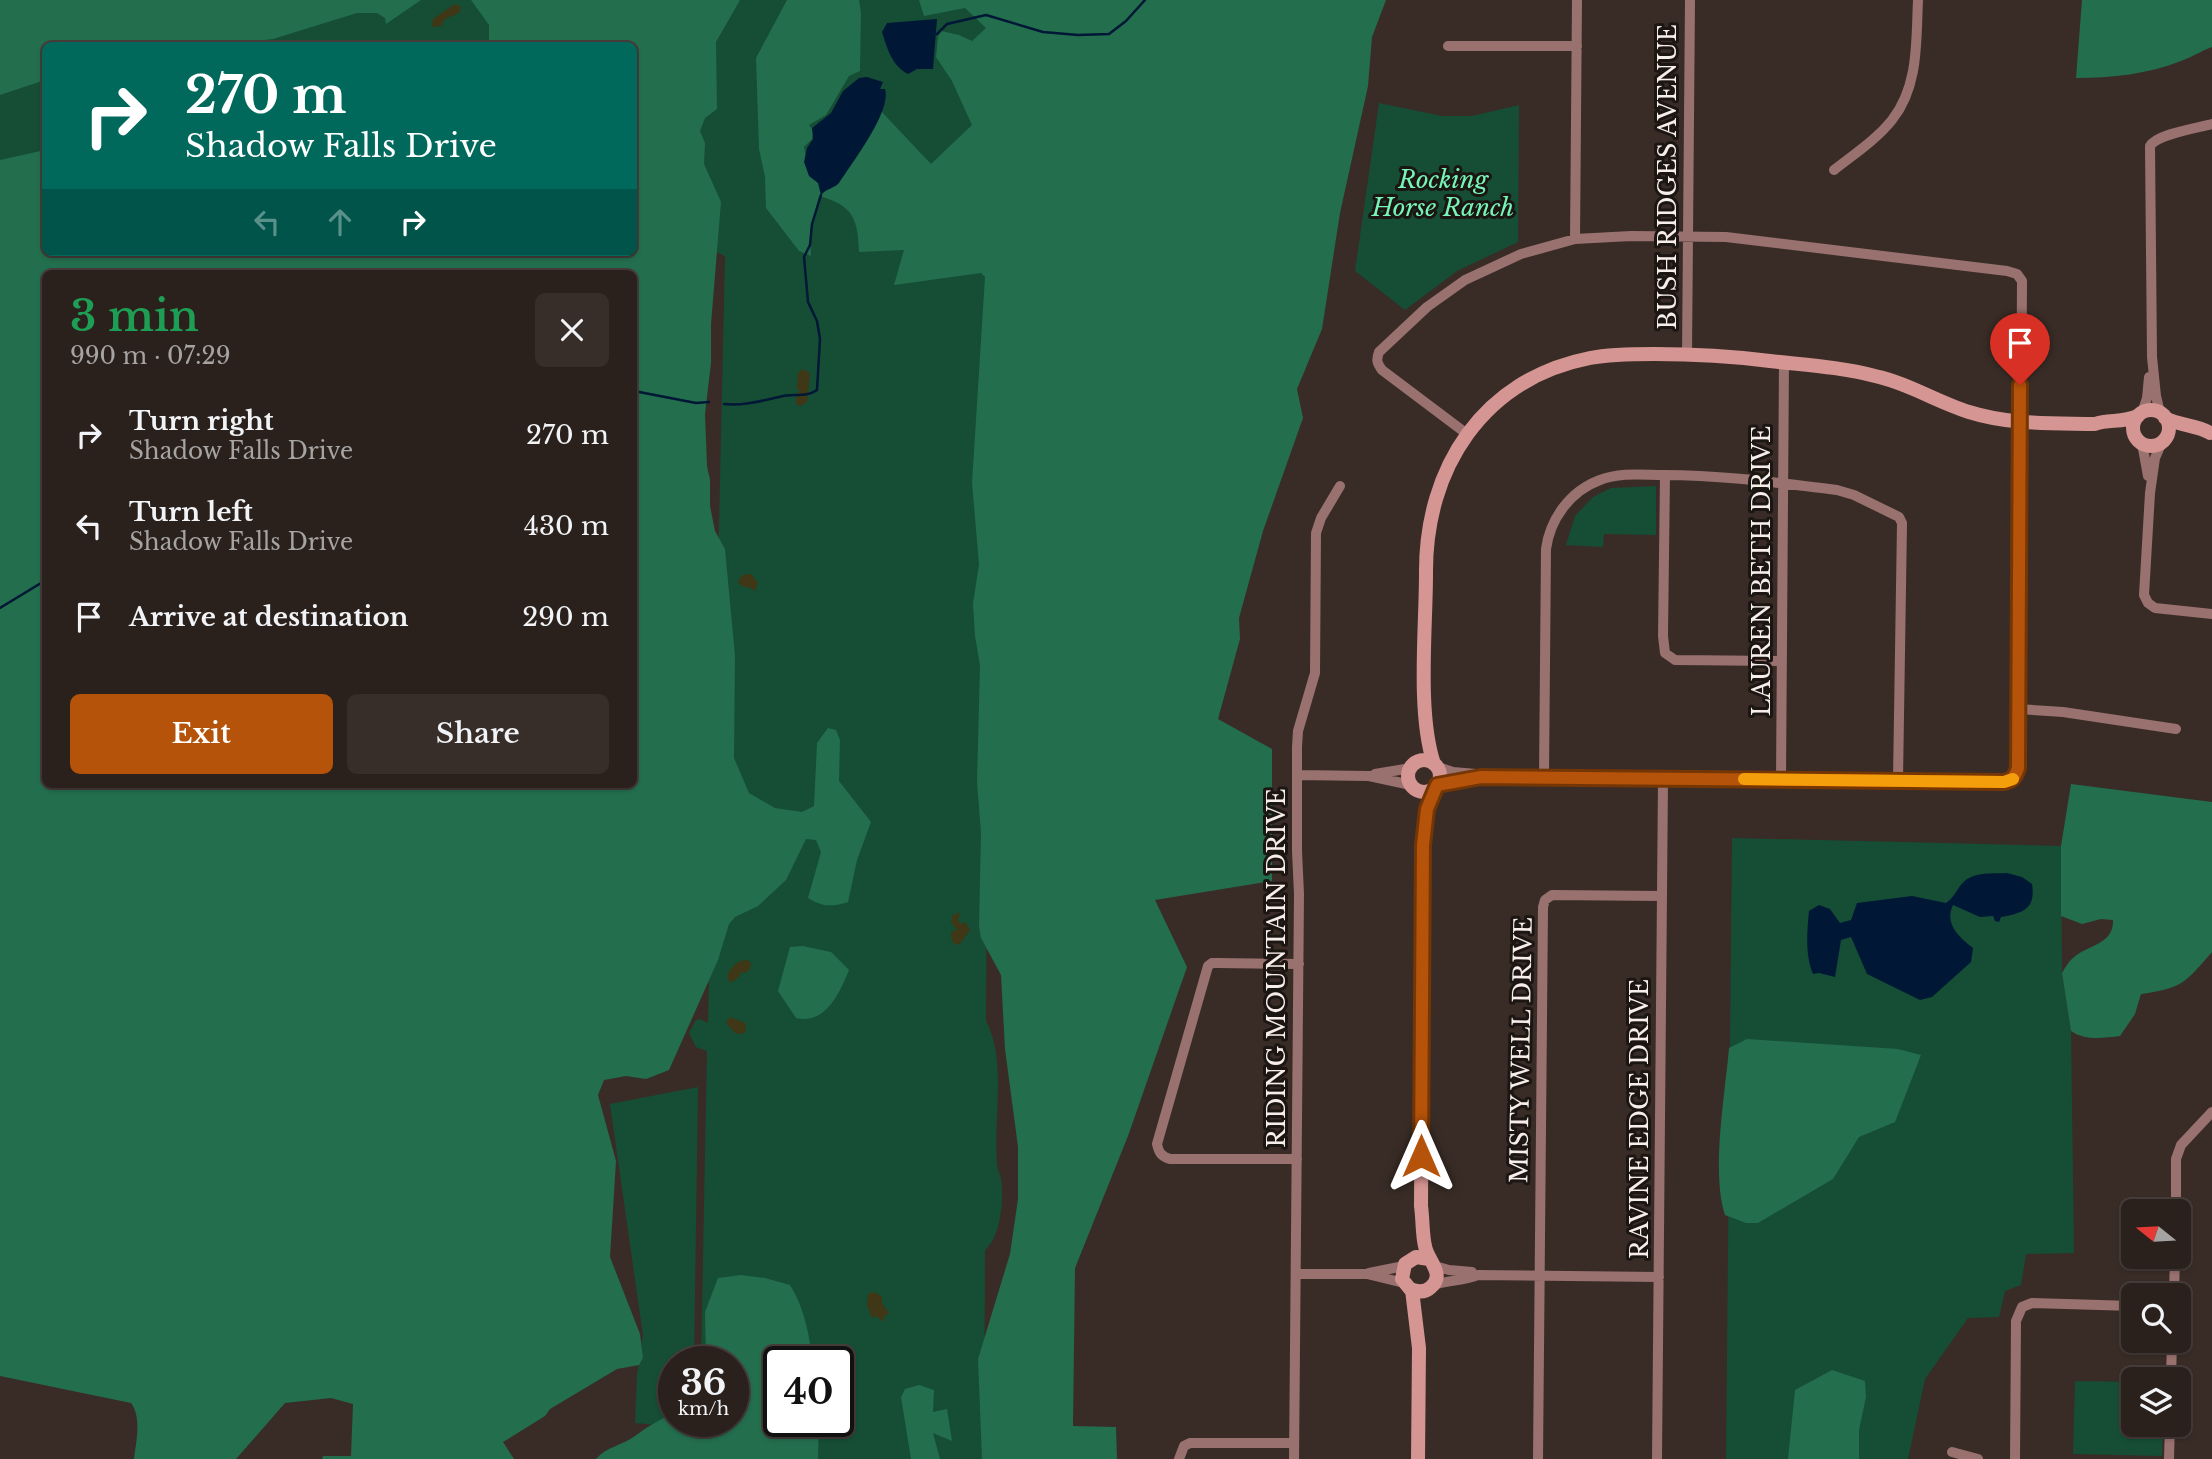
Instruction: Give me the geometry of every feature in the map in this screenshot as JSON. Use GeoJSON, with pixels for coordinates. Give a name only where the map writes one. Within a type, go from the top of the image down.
{"type":"FeatureCollection","features":[{"type":"Feature","properties":{"kind":"street"},"geometry":{"type":"LineString","coordinates":[[1575,239],[1577,0]]}},
{"type":"Feature","properties":{"kind":"street","name":"BUSH RIDGES AVENUE"},"geometry":{"type":"LineString","coordinates":[[1687,354],[1690,0]]}},
{"type":"Feature","properties":{"kind":"street"},"geometry":{"type":"LineString","coordinates":[[1834,170],[1892,120],[1905,96],[1913,73],[1918,0]]}},
{"type":"Feature","properties":{"kind":"street"},"geometry":{"type":"LineString","coordinates":[[1448,46],[1577,46]]}},
{"type":"Feature","properties":{"kind":"street"},"geometry":{"type":"LineString","coordinates":[[2212,124],[2162,137],[2154,140],[2150,146],[2152,357],[2156,396],[2169,427],[2155,458],[2150,493],[2144,596],[2155,608],[2212,614]]}},
{"type":"Feature","properties":{"kind":"street"},"geometry":{"type":"LineString","coordinates":[[1297,775],[1369,776],[1426,792],[1436,787],[1481,777],[2011,780],[2018,768],[2022,281],[2017,274],[1779,242],[1688,236],[1575,239],[1521,254],[1465,280],[1427,307],[1379,352],[1377,363],[1382,370],[1467,434]]}},
{"type":"Feature","properties":{"kind":"street"},"geometry":{"type":"LineString","coordinates":[[1418,1459],[1419,1348],[1424,1305],[1437,1274],[1425,1248],[1421,1206],[1423,845],[1427,809],[1440,775],[1429,750],[1425,710],[1425,561],[1428,525],[1441,479],[1467,434],[1509,393],[1537,376],[1564,365],[1609,355],[1687,354],[1733,356],[1877,376],[1969,412],[2020,422],[2095,424],[2120,430],[2153,446],[2179,435],[2211,433]]}},
{"type":"Feature","properties":{"kind":"street"},"geometry":{"type":"LineString","coordinates":[[2150,493],[2139,441],[2133,428],[2147,398],[2152,357]]}},
{"type":"Feature","properties":{"kind":"street","name":"LAUREN BETH DRIVE"},"geometry":{"type":"LineString","coordinates":[[1781,780],[1784,362]]}},
{"type":"Feature","properties":{"kind":"street"},"geometry":{"type":"LineString","coordinates":[[2095,424],[2120,422],[2149,411],[2163,415],[2179,425],[2204,429],[2211,433]]}},
{"type":"Feature","properties":{"kind":"street"},"geometry":{"type":"LineString","coordinates":[[1544,777],[1546,549],[1551,528],[1571,498],[1595,482],[1626,474],[1722,476],[1783,483],[1854,495],[1895,513],[1902,523],[1898,780]]}},
{"type":"Feature","properties":{"kind":"street"},"geometry":{"type":"LineString","coordinates":[[1665,475],[1662,636],[1665,653],[1675,660],[1782,661]]}},
{"type":"Feature","properties":{"kind":"street","name":"RIDING MOUNTAIN DRIVE"},"geometry":{"type":"LineString","coordinates":[[1294,1459],[1299,964],[1298,732],[1315,673],[1316,533],[1321,518],[1340,486]]}},
{"type":"Feature","properties":{"kind":"street"},"geometry":{"type":"LineString","coordinates":[[2018,709],[2063,712],[2176,729]]}},
{"type":"Feature","properties":{"kind":"street"},"geometry":{"type":"LineString","coordinates":[[1423,845],[1418,800],[1409,776],[1425,710]]}},
{"type":"Feature","properties":{"kind":"street"},"geometry":{"type":"LineString","coordinates":[[1369,776],[1424,761],[1453,772],[1477,774],[1481,777]]}},
{"type":"Feature","properties":{"kind":"street","name":"RAVINE EDGE DRIVE"},"geometry":{"type":"LineString","coordinates":[[1657,1459],[1663,779]]}},
{"type":"Feature","properties":{"kind":"street","name":"MISTY WELL DRIVE"},"geometry":{"type":"LineString","coordinates":[[1540,1276],[1545,900],[1552,895],[1661,896]]}},
{"type":"Feature","properties":{"kind":"street"},"geometry":{"type":"LineString","coordinates":[[1297,1159],[1170,1159],[1158,1152],[1157,1143],[1208,966],[1218,962],[1299,964]]}},
{"type":"Feature","properties":{"kind":"street"},"geometry":{"type":"LineString","coordinates":[[2176,1199],[2176,1159],[2181,1145],[2212,1112]]}},
{"type":"Feature","properties":{"kind":"street"},"geometry":{"type":"LineString","coordinates":[[1419,1348],[1408,1287],[1402,1274],[1414,1249],[1421,1206]]}},
{"type":"Feature","properties":{"kind":"street"},"geometry":{"type":"LineString","coordinates":[[1296,1274],[1367,1274],[1420,1257],[1432,1263],[1478,1275],[1659,1277]]}},
{"type":"Feature","properties":{"kind":"street"},"geometry":{"type":"LineString","coordinates":[[1367,1274],[1420,1292],[1449,1279],[1472,1278],[1478,1275]]}},
{"type":"Feature","properties":{"kind":"street"},"geometry":{"type":"LineString","coordinates":[[1538,1459],[1540,1276]]}},
{"type":"Feature","properties":{"kind":"street"},"geometry":{"type":"LineString","coordinates":[[2015,1459],[2016,1321],[2022,1307],[2032,1303],[2121,1306]]}},
{"type":"Feature","properties":{"kind":"street"},"geometry":{"type":"LineString","coordinates":[[2169,1459],[2170,1437]]}},
{"type":"Feature","properties":{"kind":"street"},"geometry":{"type":"LineString","coordinates":[[1179,1459],[1184,1446],[1190,1443],[1294,1443]]}},
{"type":"Feature","properties":{"kind":"street"},"geometry":{"type":"LineString","coordinates":[[1952,1452],[1978,1459]]}},
{"type":"Feature","properties":{"kind":"green space"},"geometry":{"type":"Polygon","coordinates":[[[0,0],[1001,0],[991,209],[986,1021],[992,1036],[998,1071],[996,1147],[1002,1193],[997,1231],[985,1250],[984,1459],[698,1459],[718,1437],[749,1437],[749,1346],[701,1346],[707,1051],[696,1047],[689,1033],[696,1020],[708,1023],[725,256],[637,214],[637,42],[42,42],[42,164],[0,174],[0,0]]]}},
{"type":"Feature","properties":{"kind":"green space"},"geometry":{"type":"Polygon","coordinates":[[[0,0],[421,0],[386,24],[385,18],[377,13],[357,13],[273,39],[248,42],[42,42],[42,81],[0,95],[0,0]]]}},
{"type":"Feature","properties":{"kind":"green space"},"geometry":{"type":"Polygon","coordinates":[[[471,0],[740,0],[716,42],[717,109],[705,118],[700,131],[705,143],[704,164],[721,202],[711,324],[711,363],[705,414],[710,506],[715,531],[725,549],[735,656],[734,758],[749,793],[775,808],[802,812],[814,806],[817,743],[828,728],[836,730],[840,740],[839,781],[871,822],[857,860],[848,902],[828,905],[808,898],[821,852],[816,840],[806,839],[786,880],[758,906],[735,917],[729,924],[718,960],[669,1070],[646,1079],[626,1076],[604,1080],[598,1095],[616,1161],[610,1257],[640,1334],[643,1358],[639,1365],[617,1369],[550,1409],[545,1416],[503,1442],[514,1459],[322,1459],[323,1456],[351,1456],[353,1404],[331,1398],[285,1403],[236,1459],[134,1459],[137,1423],[131,1403],[0,1376],[0,160],[42,151],[42,256],[637,256],[637,42],[489,42],[489,25],[471,0]]]}},
{"type":"Feature","properties":{"kind":"green space"},"geometry":{"type":"Polygon","coordinates":[[[787,0],[859,0],[861,13],[860,71],[849,76],[826,115],[809,125],[814,132],[812,139],[804,147],[807,163],[880,110],[931,164],[972,125],[952,81],[936,57],[938,37],[941,31],[972,41],[986,28],[965,8],[924,16],[919,0],[1386,0],[1372,37],[1368,86],[1340,213],[1322,329],[1297,389],[1303,418],[1263,531],[1239,618],[1240,639],[1218,719],[1272,749],[1272,881],[1155,900],[1187,967],[1128,1136],[1075,1268],[1073,1426],[1116,1427],[1117,1459],[982,1459],[978,1359],[1010,1254],[1018,1199],[1018,1147],[1005,1049],[1001,975],[981,938],[979,926],[981,833],[977,782],[980,665],[973,604],[979,564],[972,483],[985,277],[981,273],[894,285],[904,250],[859,252],[855,222],[839,204],[819,196],[810,231],[811,256],[799,251],[766,208],[765,177],[759,149],[756,58],[787,0]]]}},
{"type":"Feature","properties":{"kind":"green space"},"geometry":{"type":"Polygon","coordinates":[[[2082,0],[2212,0],[2212,47],[2143,72],[2076,78],[2082,0]]]}},
{"type":"Feature","properties":{"kind":"green space","name":"Rocking Horse Ranch"},"geometry":{"type":"Polygon","coordinates":[[[1379,103],[1442,116],[1472,116],[1519,105],[1518,242],[1457,271],[1405,310],[1355,271],[1379,103]]]}},
{"type":"Feature","properties":{"kind":"green space"},"geometry":{"type":"Polygon","coordinates":[[[1656,486],[1656,535],[1604,534],[1603,547],[1566,545],[1575,516],[1593,497],[1611,488],[1656,486]]]}},
{"type":"Feature","properties":{"kind":"green space"},"geometry":{"type":"Polygon","coordinates":[[[2071,784],[2212,802],[2212,952],[2182,982],[2166,989],[2141,994],[2135,1014],[2120,1036],[2088,1038],[2071,1031],[2062,973],[2073,958],[2099,944],[2109,935],[2113,920],[2101,919],[2082,924],[2061,916],[2061,846],[2071,784]]]}},
{"type":"Feature","properties":{"kind":"green space"},"geometry":{"type":"Polygon","coordinates":[[[1732,838],[2061,846],[2062,973],[2071,1031],[2074,1253],[2026,1254],[2021,1285],[2005,1291],[1999,1317],[1968,1318],[1925,1379],[1908,1459],[1726,1459],[1732,838]]]}},
{"type":"Feature","properties":{"kind":"green space"},"geometry":{"type":"Polygon","coordinates":[[[803,946],[831,952],[849,970],[836,997],[824,1012],[807,1019],[796,1018],[778,991],[790,947],[803,946]]]}},
{"type":"Feature","properties":{"kind":"green space"},"geometry":{"type":"Polygon","coordinates":[[[1747,1039],[1898,1049],[1921,1055],[1895,1122],[1859,1137],[1833,1179],[1758,1223],[1746,1223],[1725,1215],[1719,1178],[1720,1133],[1729,1048],[1747,1039]]]}},
{"type":"Feature","properties":{"kind":"green space"},"geometry":{"type":"Polygon","coordinates":[[[698,1087],[694,1346],[658,1346],[658,1425],[635,1423],[637,1375],[643,1335],[610,1104],[698,1087]]]}},
{"type":"Feature","properties":{"kind":"green space"},"geometry":{"type":"Polygon","coordinates":[[[741,1275],[790,1285],[803,1312],[810,1346],[763,1346],[763,1437],[819,1437],[818,1459],[596,1459],[658,1421],[658,1437],[749,1437],[749,1346],[706,1346],[705,1312],[718,1278],[741,1275]]]}},
{"type":"Feature","properties":{"kind":"green space"},"geometry":{"type":"Polygon","coordinates":[[[1832,1370],[1865,1381],[1866,1397],[1859,1430],[1859,1459],[1788,1459],[1795,1390],[1832,1370]]]}},
{"type":"Feature","properties":{"kind":"green space"},"geometry":{"type":"Polygon","coordinates":[[[2075,1381],[2121,1382],[2121,1437],[2163,1437],[2162,1456],[2073,1454],[2075,1381]]]}},
{"type":"Feature","properties":{"kind":"green space"},"geometry":{"type":"Polygon","coordinates":[[[919,1385],[934,1390],[933,1412],[947,1409],[952,1441],[933,1433],[940,1459],[911,1459],[901,1397],[905,1389],[919,1385]]]}},
{"type":"Feature","properties":{"kind":"sand"},"geometry":{"type":"Polygon","coordinates":[[[455,4],[461,7],[459,13],[445,19],[441,26],[432,27],[433,19],[455,4]]]}},
{"type":"Feature","properties":{"kind":"sand"},"geometry":{"type":"Polygon","coordinates":[[[802,369],[810,373],[807,402],[800,406],[796,404],[796,394],[800,391],[797,389],[798,373],[802,369]]]}},
{"type":"Feature","properties":{"kind":"sand"},"geometry":{"type":"Polygon","coordinates":[[[751,574],[758,583],[755,591],[738,582],[742,575],[751,574]]]}},
{"type":"Feature","properties":{"kind":"sand"},"geometry":{"type":"Polygon","coordinates":[[[958,912],[960,924],[965,922],[970,930],[959,945],[952,942],[951,932],[957,930],[951,922],[953,914],[958,912]]]}},
{"type":"Feature","properties":{"kind":"sand"},"geometry":{"type":"Polygon","coordinates":[[[747,960],[751,963],[750,969],[745,973],[740,972],[740,976],[731,983],[727,977],[730,971],[737,963],[747,960]]]}},
{"type":"Feature","properties":{"kind":"sand"},"geometry":{"type":"Polygon","coordinates":[[[730,1017],[745,1023],[746,1031],[742,1034],[735,1033],[726,1023],[730,1017]]]}},
{"type":"Feature","properties":{"kind":"sand"},"geometry":{"type":"Polygon","coordinates":[[[875,1292],[882,1297],[882,1303],[889,1313],[884,1317],[884,1322],[876,1316],[872,1318],[867,1305],[868,1294],[875,1292]]]}},
{"type":"Feature","properties":{"kind":"water"},"geometry":{"type":"Polygon","coordinates":[[[937,19],[933,69],[917,69],[908,74],[902,71],[888,50],[882,32],[887,23],[937,19]]]}},
{"type":"Feature","properties":{"kind":"water"},"geometry":{"type":"Polygon","coordinates":[[[867,77],[883,82],[880,89],[885,89],[886,99],[883,110],[870,137],[839,183],[821,195],[818,183],[809,176],[804,162],[807,148],[813,139],[812,128],[831,113],[843,91],[859,78],[867,77]]]}},
{"type":"Feature","properties":{"kind":"water"},"geometry":{"type":"Polygon","coordinates":[[[2007,873],[2022,877],[2032,884],[2030,904],[2016,914],[2001,917],[1999,922],[1995,921],[1993,916],[1980,917],[1953,905],[1950,918],[1954,930],[1973,948],[1971,962],[1932,997],[1920,1000],[1867,974],[1851,937],[1841,940],[1835,977],[1813,974],[1808,951],[1808,919],[1809,911],[1819,905],[1830,909],[1840,923],[1851,920],[1857,903],[1912,896],[1946,903],[1964,881],[1970,878],[1981,874],[2007,873]]]}},
{"type":"Feature","properties":{"kind":"waterway"},"geometry":{"type":"LineString","coordinates":[[937,34],[947,24],[986,15],[1043,32],[1109,34],[1126,21],[1145,0]]}},
{"type":"Feature","properties":{"kind":"waterway"},"geometry":{"type":"LineString","coordinates":[[724,404],[752,403],[808,394],[817,390],[820,339],[817,321],[808,302],[804,257],[810,245],[812,224],[821,195]]}},
{"type":"Feature","properties":{"kind":"waterway"},"geometry":{"type":"LineString","coordinates":[[637,392],[696,403],[709,402]]}},
{"type":"Feature","properties":{"kind":"waterway"},"geometry":{"type":"LineString","coordinates":[[0,608],[42,582]]}},
{"type":"Feature","properties":{"kind":"slow traffic"},"geometry":{"type":"LineString","coordinates":[[1744,779],[2004,782],[2013,779]]}},
{"type":"Feature","properties":{"kind":"route"},"geometry":{"type":"LineString","coordinates":[[1421,1156],[1423,845],[1427,809],[1437,785],[1451,781],[1477,780],[1481,777],[2004,782],[2016,776],[2020,385]]}}]}
